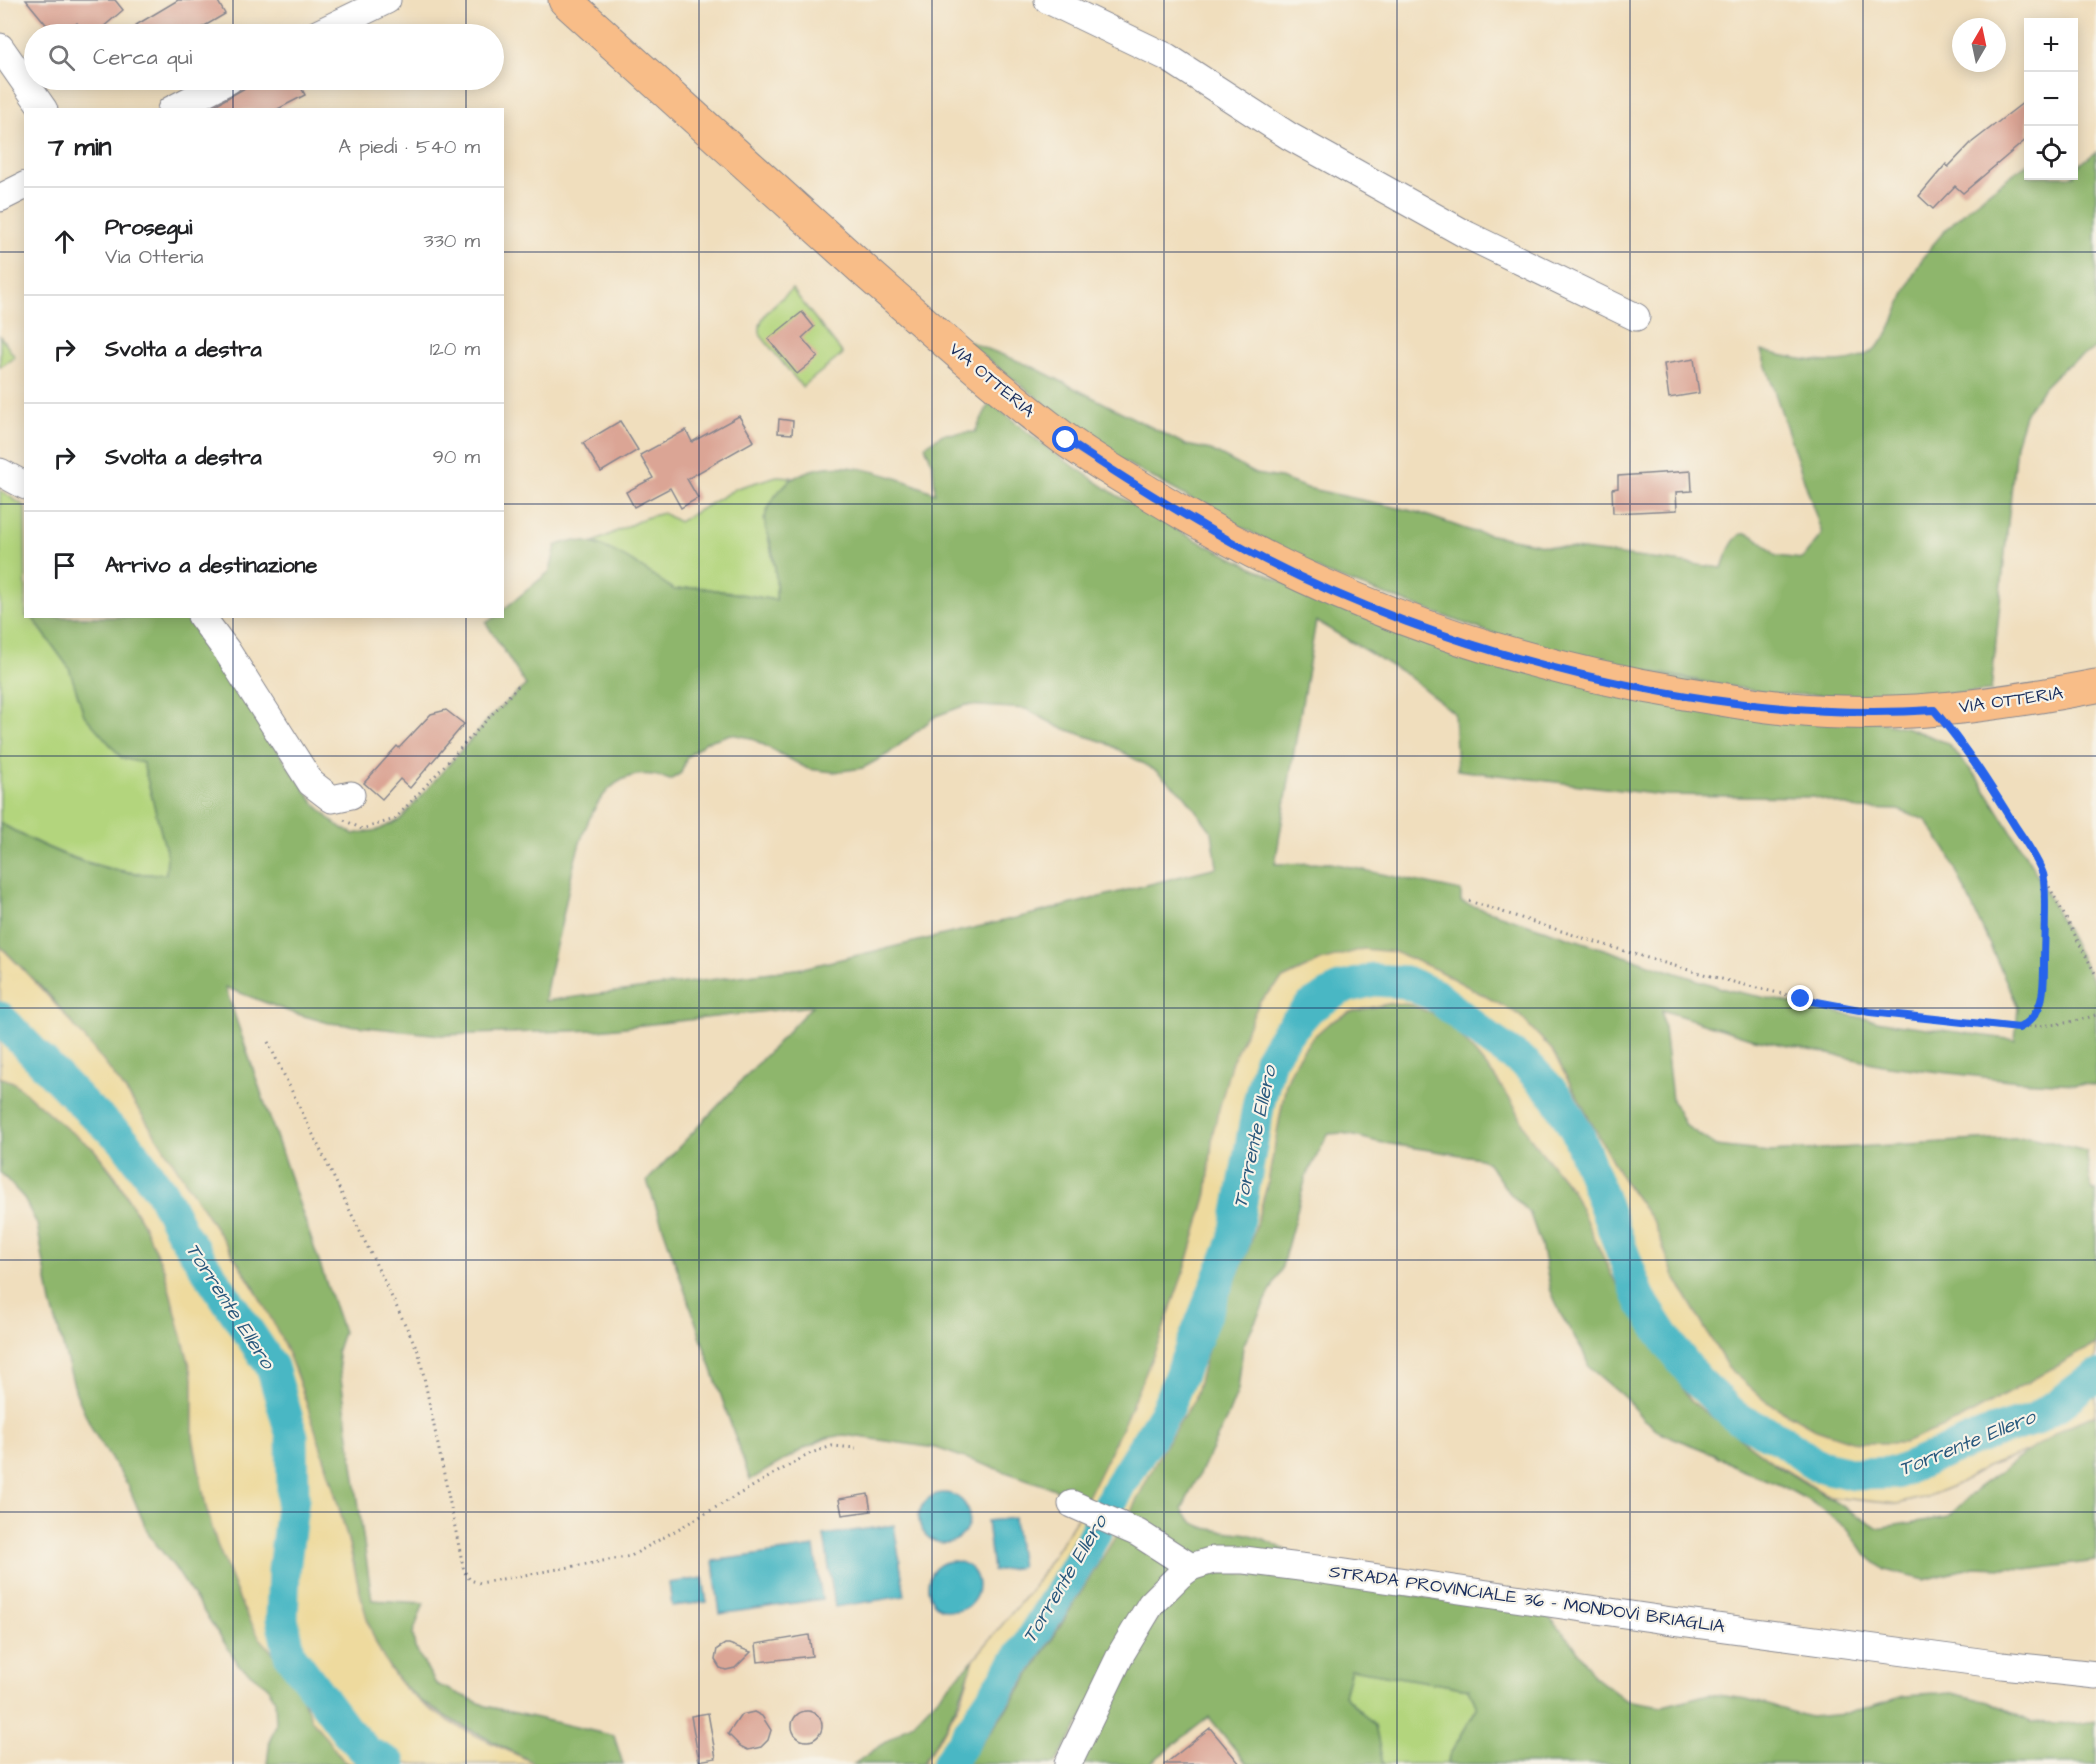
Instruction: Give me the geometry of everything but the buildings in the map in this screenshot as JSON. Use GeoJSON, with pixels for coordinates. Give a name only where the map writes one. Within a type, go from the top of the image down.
{"type":"FeatureCollection","features":[{"type":"Feature","properties":{"kind":"main road","name":"VIA OTTERIA"},"geometry":{"type":"LineString","coordinates":[[565,0],[831,241],[1008,395],[1066,440],[1120,475],[1250,552],[1307,580],[1435,631],[1522,659],[1582,674],[1787,708],[1841,712],[1934,710],[2025,699],[2096,686]]}},
{"type":"Feature","properties":{"kind":"street"},"geometry":{"type":"LineString","coordinates":[[338,24],[387,0]]}},
{"type":"Feature","properties":{"kind":"street"},"geometry":{"type":"LineString","coordinates":[[1048,0],[1167,57],[1289,136],[1467,235],[1636,317]]}},
{"type":"Feature","properties":{"kind":"street"},"geometry":{"type":"LineString","coordinates":[[0,47],[24,81]]}},
{"type":"Feature","properties":{"kind":"street"},"geometry":{"type":"LineString","coordinates":[[30,90],[43,108]]}},
{"type":"Feature","properties":{"kind":"street"},"geometry":{"type":"LineString","coordinates":[[175,108],[210,90]]}},
{"type":"Feature","properties":{"kind":"street"},"geometry":{"type":"LineString","coordinates":[[0,198],[24,186]]}},
{"type":"Feature","properties":{"kind":"street"},"geometry":{"type":"LineString","coordinates":[[0,472],[24,485]]}},
{"type":"Feature","properties":{"kind":"street"},"geometry":{"type":"LineString","coordinates":[[202,618],[302,770],[321,794],[332,799],[351,795]]}},
{"type":"Feature","properties":{"kind":"street"},"geometry":{"type":"LineString","coordinates":[[1072,1504],[1138,1533],[1191,1567]]}},
{"type":"Feature","properties":{"kind":"street","name":"STRADA PROVINCIALE 36 - MONDOVÌ BRIAGLIA"},"geometry":{"type":"LineString","coordinates":[[1068,1764],[1133,1630],[1158,1595],[1191,1567],[1220,1560],[1254,1562],[1684,1623],[2002,1665],[2096,1675]]}},
{"type":"Feature","properties":{"kind":"path"},"geometry":{"type":"LineString","coordinates":[[321,794],[348,824],[362,829],[395,819],[519,685]]}},
{"type":"Feature","properties":{"kind":"path"},"geometry":{"type":"LineString","coordinates":[[1934,710],[1958,738],[1992,787],[2043,875],[2096,975]]}},
{"type":"Feature","properties":{"kind":"path"},"geometry":{"type":"LineString","coordinates":[[2019,1028],[2037,1015],[2043,999],[2043,875]]}},
{"type":"Feature","properties":{"kind":"path"},"geometry":{"type":"LineString","coordinates":[[1469,901],[1745,987],[1870,1012],[2019,1028],[2075,1022],[2096,1015]]}},
{"type":"Feature","properties":{"kind":"path"},"geometry":{"type":"LineString","coordinates":[[268,1042],[419,1353],[464,1571],[470,1580],[480,1583],[631,1556],[811,1453],[832,1446],[856,1448]]}},
{"type":"Feature","properties":{"kind":"green space"},"geometry":{"type":"Polygon","coordinates":[[[2096,152],[2096,348],[2064,367],[2044,387],[2026,412],[2016,444],[1991,691],[1900,697],[1772,694],[1544,652],[1325,573],[1110,454],[960,338],[1033,367],[1186,445],[1211,450],[1256,474],[1280,478],[1307,488],[1417,512],[1471,531],[1543,545],[1722,568],[1737,537],[1750,534],[1766,545],[1776,556],[1802,559],[1822,534],[1761,351],[1832,362],[1866,355],[1879,345],[1890,329],[1923,258],[1945,230],[1971,206],[2024,166],[2024,180],[2078,180],[2078,166],[2096,152]]]}},
{"type":"Feature","properties":{"kind":"green space"},"geometry":{"type":"Polygon","coordinates":[[[792,289],[843,354],[802,387],[761,336],[760,329],[764,316],[792,289]]]}},
{"type":"Feature","properties":{"kind":"green space"},"geometry":{"type":"Polygon","coordinates":[[[0,336],[15,357],[0,367],[0,336]]]}},
{"type":"Feature","properties":{"kind":"green space"},"geometry":{"type":"Polygon","coordinates":[[[990,402],[1051,451],[1118,496],[1188,536],[1318,599],[1908,728],[1947,743],[1980,781],[2031,864],[2096,987],[2096,1085],[2019,1081],[1888,1066],[1750,1038],[1662,1010],[1672,1100],[1685,1125],[1716,1146],[1770,1152],[2031,1137],[2086,1151],[2092,1191],[2096,1191],[2096,1344],[1960,1420],[1904,1443],[1857,1443],[1813,1428],[1765,1401],[1728,1368],[1674,1276],[1654,1223],[1620,1175],[1551,1049],[1518,1014],[1435,969],[1321,961],[1283,979],[1260,1001],[1213,1132],[1207,1194],[1187,1263],[1160,1341],[1087,1500],[936,1448],[844,1435],[827,1438],[807,1447],[750,1480],[647,1181],[812,1006],[598,1030],[441,1035],[329,1023],[290,1012],[225,987],[343,1332],[337,1350],[372,1600],[424,1603],[413,1633],[415,1648],[436,1684],[486,1706],[614,1736],[623,1764],[536,1764],[448,1718],[421,1701],[400,1682],[382,1657],[363,1611],[352,1555],[331,1478],[295,1370],[254,1287],[128,1094],[50,996],[0,946],[0,823],[38,843],[101,867],[123,872],[166,874],[167,855],[143,763],[122,758],[84,715],[69,668],[33,618],[187,618],[314,803],[335,824],[353,834],[378,830],[400,820],[494,713],[526,685],[486,623],[494,618],[504,618],[504,609],[550,571],[556,546],[570,542],[585,542],[601,546],[633,562],[674,590],[697,587],[776,600],[774,559],[765,521],[769,507],[780,490],[796,477],[815,469],[834,467],[876,472],[935,493],[933,465],[925,446],[943,434],[975,432],[990,402]],[[1316,621],[1275,864],[1331,863],[1461,891],[1461,902],[1728,990],[1882,1022],[2015,1040],[2018,1007],[1948,853],[1926,820],[1898,810],[1858,809],[1813,797],[1662,795],[1457,770],[1454,713],[1407,675],[1316,621]],[[966,705],[936,716],[888,754],[863,768],[834,772],[808,769],[751,738],[731,734],[706,742],[687,757],[681,773],[670,780],[643,774],[621,780],[604,795],[591,816],[581,841],[550,969],[545,1001],[803,968],[1037,913],[1217,867],[1212,832],[1185,796],[1156,771],[1107,743],[1059,727],[1026,709],[966,705]]]}},
{"type":"Feature","properties":{"kind":"green space"},"geometry":{"type":"Polygon","coordinates":[[[777,476],[792,477],[775,496],[764,519],[776,573],[776,600],[697,587],[674,590],[636,564],[594,542],[645,518],[663,513],[679,522],[737,488],[777,476]]]}},
{"type":"Feature","properties":{"kind":"green space"},"geometry":{"type":"Polygon","coordinates":[[[0,490],[24,506],[24,618],[33,618],[69,668],[78,691],[105,738],[122,758],[143,763],[167,855],[166,875],[122,871],[80,860],[19,834],[0,823],[0,490]]]}},
{"type":"Feature","properties":{"kind":"green space"},"geometry":{"type":"Polygon","coordinates":[[[1392,1003],[1412,1005],[1435,1015],[1455,1029],[1494,1076],[1516,1108],[1529,1136],[1572,1190],[1612,1276],[1691,1401],[1776,1465],[1877,1528],[1948,1517],[1979,1487],[2029,1451],[2062,1429],[2096,1414],[2096,1561],[2034,1569],[1974,1567],[1924,1580],[1885,1570],[1864,1553],[1849,1530],[1815,1504],[1780,1485],[1739,1469],[1714,1454],[1663,1434],[1643,1419],[1625,1398],[1589,1367],[1551,1291],[1541,1245],[1530,1214],[1507,1190],[1488,1163],[1480,1158],[1378,1142],[1343,1133],[1328,1134],[1306,1177],[1281,1270],[1243,1346],[1238,1390],[1227,1418],[1182,1509],[1194,1523],[1203,1527],[1256,1536],[1290,1553],[1189,1555],[1128,1517],[1162,1449],[1194,1400],[1211,1338],[1250,1245],[1268,1182],[1286,1083],[1296,1060],[1312,1038],[1329,1023],[1350,1012],[1392,1003]]]}},
{"type":"Feature","properties":{"kind":"green space"},"geometry":{"type":"Polygon","coordinates":[[[0,1077],[13,1082],[94,1149],[115,1177],[143,1224],[164,1269],[193,1377],[193,1437],[206,1507],[217,1544],[243,1608],[276,1658],[294,1676],[305,1705],[343,1760],[350,1764],[267,1764],[270,1740],[276,1725],[275,1700],[267,1686],[239,1665],[175,1568],[149,1535],[128,1485],[93,1431],[76,1393],[51,1303],[37,1224],[23,1197],[0,1172],[0,1077]]]}},
{"type":"Feature","properties":{"kind":"green space"},"geometry":{"type":"Polygon","coordinates":[[[1116,1533],[1175,1566],[1055,1764],[965,1764],[1026,1681],[1116,1533]]]}},
{"type":"Feature","properties":{"kind":"green space"},"geometry":{"type":"Polygon","coordinates":[[[1230,1572],[1385,1591],[1549,1617],[1571,1641],[1594,1676],[1625,1700],[1663,1706],[1709,1694],[1747,1699],[1810,1717],[1846,1714],[1904,1696],[1952,1693],[1989,1702],[2031,1722],[2075,1724],[2096,1721],[2096,1764],[1448,1764],[1449,1756],[1477,1708],[1469,1689],[1351,1669],[1344,1695],[1375,1726],[1383,1764],[1247,1764],[1209,1717],[1149,1764],[1080,1764],[1135,1649],[1177,1590],[1204,1575],[1230,1572]]]}},
{"type":"Feature","properties":{"kind":"green space"},"geometry":{"type":"Polygon","coordinates":[[[974,1659],[953,1713],[922,1764],[854,1764],[914,1722],[974,1659]]]}},
{"type":"Feature","properties":{"kind":"green space"},"geometry":{"type":"Polygon","coordinates":[[[1351,1669],[1469,1689],[1477,1708],[1449,1756],[1448,1764],[1383,1764],[1375,1726],[1344,1695],[1351,1669]]]}},
{"type":"Feature","properties":{"kind":"sand"},"geometry":{"type":"Polygon","coordinates":[[[0,946],[68,1018],[139,1110],[244,1272],[278,1332],[296,1374],[329,1473],[370,1628],[377,1646],[398,1680],[411,1694],[443,1718],[536,1764],[350,1764],[343,1760],[312,1720],[294,1676],[260,1638],[243,1608],[217,1544],[206,1507],[193,1437],[193,1377],[164,1269],[143,1224],[116,1177],[94,1149],[13,1082],[0,1077],[0,946]]]}},
{"type":"Feature","properties":{"kind":"sand"},"geometry":{"type":"Polygon","coordinates":[[[1363,949],[1395,952],[1435,969],[1518,1014],[1551,1049],[1620,1175],[1654,1223],[1674,1276],[1728,1368],[1765,1401],[1813,1428],[1857,1443],[1904,1443],[1960,1420],[2096,1344],[2096,1414],[2062,1429],[2029,1451],[1987,1467],[1956,1485],[1926,1497],[1897,1504],[1830,1497],[1774,1463],[1691,1401],[1612,1276],[1572,1190],[1529,1136],[1516,1108],[1494,1076],[1455,1029],[1435,1015],[1412,1005],[1392,1003],[1350,1012],[1329,1023],[1312,1038],[1296,1060],[1286,1083],[1268,1182],[1250,1245],[1211,1338],[1194,1400],[1162,1450],[1128,1517],[1031,1671],[965,1764],[922,1764],[942,1735],[962,1698],[974,1659],[1033,1587],[1079,1515],[1120,1432],[1159,1341],[1187,1263],[1207,1194],[1213,1132],[1231,1064],[1260,1001],[1283,979],[1321,961],[1363,949]]]}},
{"type":"Feature","properties":{"kind":"water"},"geometry":{"type":"Polygon","coordinates":[[[949,1493],[962,1500],[968,1508],[968,1528],[962,1536],[954,1542],[939,1543],[926,1536],[920,1528],[919,1513],[926,1500],[934,1494],[949,1493]]]}},
{"type":"Feature","properties":{"kind":"water"},"geometry":{"type":"Polygon","coordinates":[[[1014,1518],[1021,1567],[993,1571],[987,1521],[1014,1518]]]}},
{"type":"Feature","properties":{"kind":"water"},"geometry":{"type":"Polygon","coordinates":[[[894,1525],[905,1596],[835,1607],[824,1535],[894,1525]]]}},
{"type":"Feature","properties":{"kind":"water"},"geometry":{"type":"Polygon","coordinates":[[[814,1547],[822,1599],[720,1614],[713,1561],[814,1547]]]}},
{"type":"Feature","properties":{"kind":"water"},"geometry":{"type":"Polygon","coordinates":[[[958,1561],[971,1568],[977,1576],[977,1596],[971,1604],[963,1610],[948,1611],[935,1604],[929,1596],[928,1581],[935,1568],[943,1562],[958,1561]]]}},
{"type":"Feature","properties":{"kind":"water"},"geometry":{"type":"Polygon","coordinates":[[[703,1578],[707,1602],[672,1606],[669,1583],[703,1578]]]}},
{"type":"Feature","properties":{"kind":"waterway","name":"Torrente Ellero"},"geometry":{"type":"LineString","coordinates":[[948,1764],[1025,1649],[1083,1556],[1120,1484],[1166,1411],[1234,1241],[1259,1102],[1270,1059],[1286,1034],[1310,1007],[1342,988],[1373,980],[1405,982],[1435,995],[1492,1041],[1527,1065],[1557,1097],[1578,1134],[1640,1299],[1669,1344],[1697,1380],[1737,1418],[1782,1440],[1816,1465],[1854,1474],[1896,1473],[1985,1435],[2032,1420],[2057,1405],[2096,1376]]}},
{"type":"Feature","properties":{"kind":"waterway","name":"Torrente Ellero"},"geometry":{"type":"LineString","coordinates":[[0,1018],[86,1107],[125,1142],[162,1193],[181,1231],[272,1367],[292,1436],[293,1498],[284,1570],[282,1619],[290,1655],[346,1730],[368,1753],[390,1764]]}},
{"type":"Feature","properties":{"kind":"waterway"},"geometry":{"type":"LineString","coordinates":[[360,1764],[368,1753]]}},
{"type":"Feature","properties":{"kind":"route"},"geometry":{"type":"LineString","coordinates":[[1066,440],[1181,513],[1250,552],[1357,601],[1475,645],[1582,674],[1756,705],[1841,712],[1883,713],[1934,710],[1958,738],[1992,787],[2043,875],[2044,976],[2043,999],[2037,1015],[2019,1028],[1870,1012],[1801,999]]}}]}
